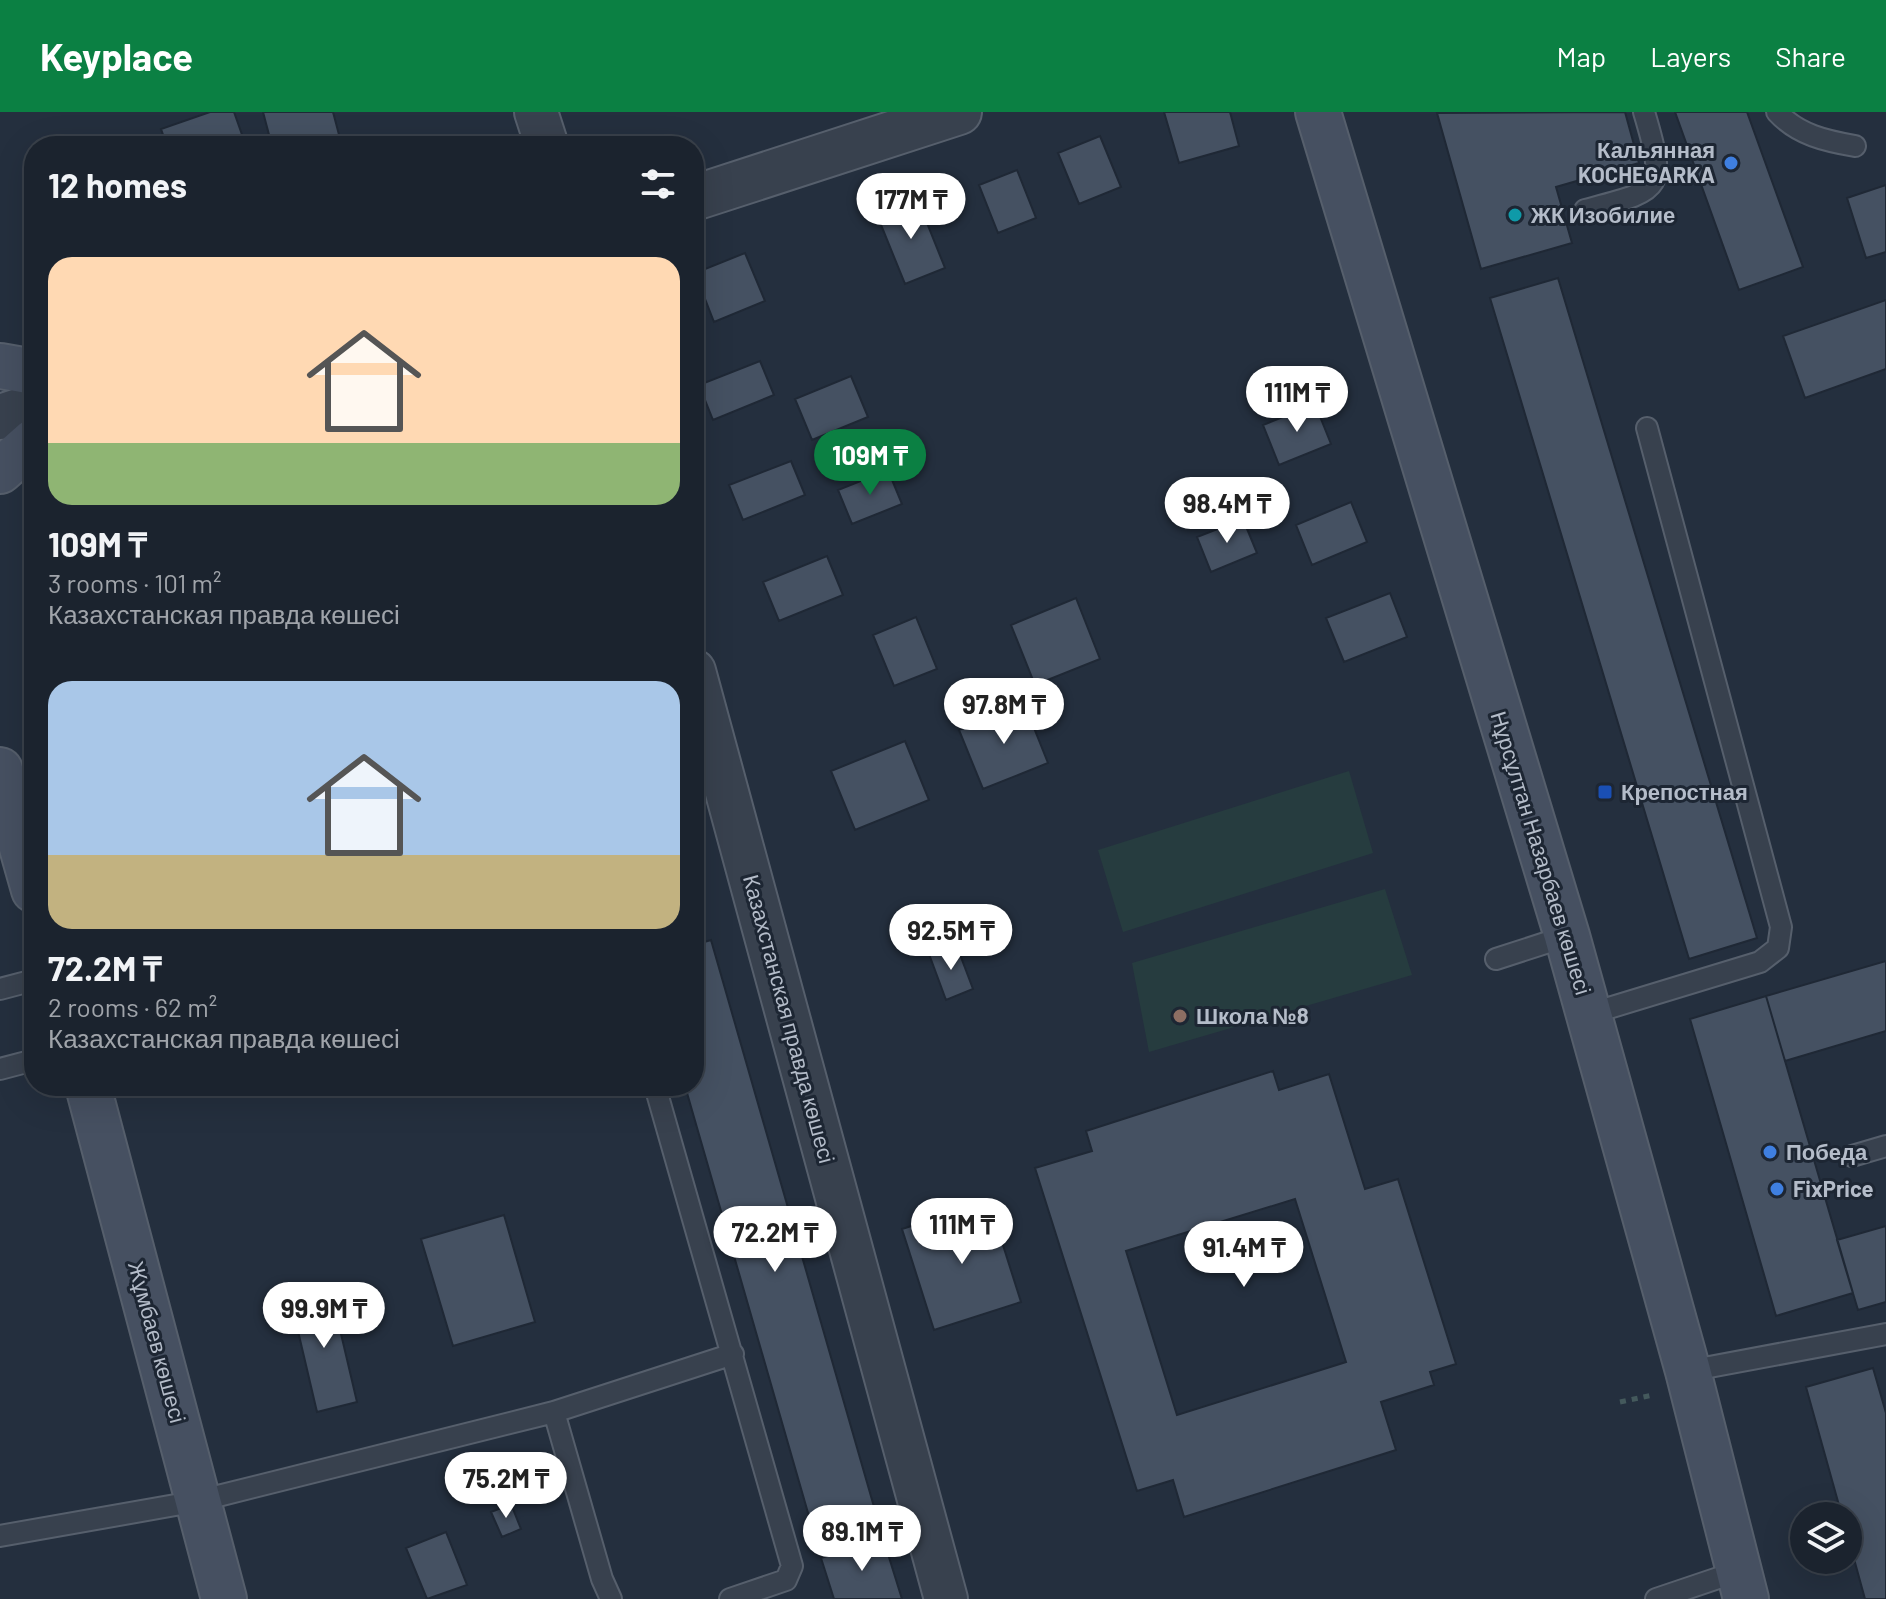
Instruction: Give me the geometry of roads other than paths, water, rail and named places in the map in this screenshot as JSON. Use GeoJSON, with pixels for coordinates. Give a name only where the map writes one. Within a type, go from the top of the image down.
{"type":"FeatureCollection","features":[{"type":"Feature","properties":{"kind":"main road","name":"Нұрсұлтан Назарбаев көшесі"},"geometry":{"type":"LineString","coordinates":[[1318,112],[1567,936],[1688,1371],[1743,1585]]}},
{"type":"Feature","properties":{"kind":"main road"},"geometry":{"type":"LineString","coordinates":[[0,366],[24,370]]}},
{"type":"Feature","properties":{"kind":"main road"},"geometry":{"type":"LineString","coordinates":[[0,471],[24,450]]}},
{"type":"Feature","properties":{"kind":"main road"},"geometry":{"type":"LineString","coordinates":[[0,770],[24,855]]}},
{"type":"Feature","properties":{"kind":"main road","name":"Жұмбаев көшесі"},"geometry":{"type":"LineString","coordinates":[[91,1096],[224,1599]]}},
{"type":"Feature","properties":{"kind":"street"},"geometry":{"type":"LineString","coordinates":[[536,112],[544,136]]}},
{"type":"Feature","properties":{"kind":"street"},"geometry":{"type":"LineString","coordinates":[[704,195],[959,112]]}},
{"type":"Feature","properties":{"kind":"street"},"geometry":{"type":"LineString","coordinates":[[0,417],[24,409]]}},
{"type":"Feature","properties":{"kind":"street","name":"Казахстанская правда көшесі"},"geometry":{"type":"LineString","coordinates":[[704,708],[946,1599]]}},
{"type":"Feature","properties":{"kind":"lane"},"geometry":{"type":"LineString","coordinates":[[1585,210],[1649,190],[1656,177],[1658,161],[1644,112]]}},
{"type":"Feature","properties":{"kind":"lane"},"geometry":{"type":"LineString","coordinates":[[1777,112],[1796,128],[1821,139],[1855,146]]}},
{"type":"Feature","properties":{"kind":"lane"},"geometry":{"type":"LineString","coordinates":[[1589,1014],[1760,962],[1778,948],[1781,927],[1647,428]]}},
{"type":"Feature","properties":{"kind":"lane"},"geometry":{"type":"LineString","coordinates":[[1496,959],[1567,936]]}},
{"type":"Feature","properties":{"kind":"lane"},"geometry":{"type":"LineString","coordinates":[[0,989],[24,983]]}},
{"type":"Feature","properties":{"kind":"lane"},"geometry":{"type":"LineString","coordinates":[[0,1069],[24,1063]]}},
{"type":"Feature","properties":{"kind":"lane"},"geometry":{"type":"LineString","coordinates":[[658,1096],[792,1566],[786,1580],[730,1599]]}},
{"type":"Feature","properties":{"kind":"lane"},"geometry":{"type":"LineString","coordinates":[[1852,1156],[1886,1146]]}},
{"type":"Feature","properties":{"kind":"lane"},"geometry":{"type":"LineString","coordinates":[[1688,1371],[1886,1334]]}},
{"type":"Feature","properties":{"kind":"lane"},"geometry":{"type":"LineString","coordinates":[[0,1536],[198,1501],[554,1412],[733,1354]]}},
{"type":"Feature","properties":{"kind":"lane"},"geometry":{"type":"LineString","coordinates":[[554,1412],[602,1579],[611,1599]]}},
{"type":"Feature","properties":{"kind":"lane"},"geometry":{"type":"LineString","coordinates":[[1656,1599],[1743,1585]]}},
{"type":"Feature","properties":{"kind":"place","name":"Кальянная KOCHEGARKA"},"geometry":{"type":"Point","coordinates":[1731,163]}},
{"type":"Feature","properties":{"kind":"place","name":"ЖК Изобилие"},"geometry":{"type":"Point","coordinates":[1515,215]}},
{"type":"Feature","properties":{"kind":"place","name":"Крепостная"},"geometry":{"type":"Point","coordinates":[1605,792]}},
{"type":"Feature","properties":{"kind":"place","name":"Школа №8"},"geometry":{"type":"Point","coordinates":[1180,1016]}},
{"type":"Feature","properties":{"kind":"place","name":"Победа"},"geometry":{"type":"Point","coordinates":[1770,1152]}},
{"type":"Feature","properties":{"kind":"place","name":"FixPrice"},"geometry":{"type":"Point","coordinates":[1777,1189]}}]}
